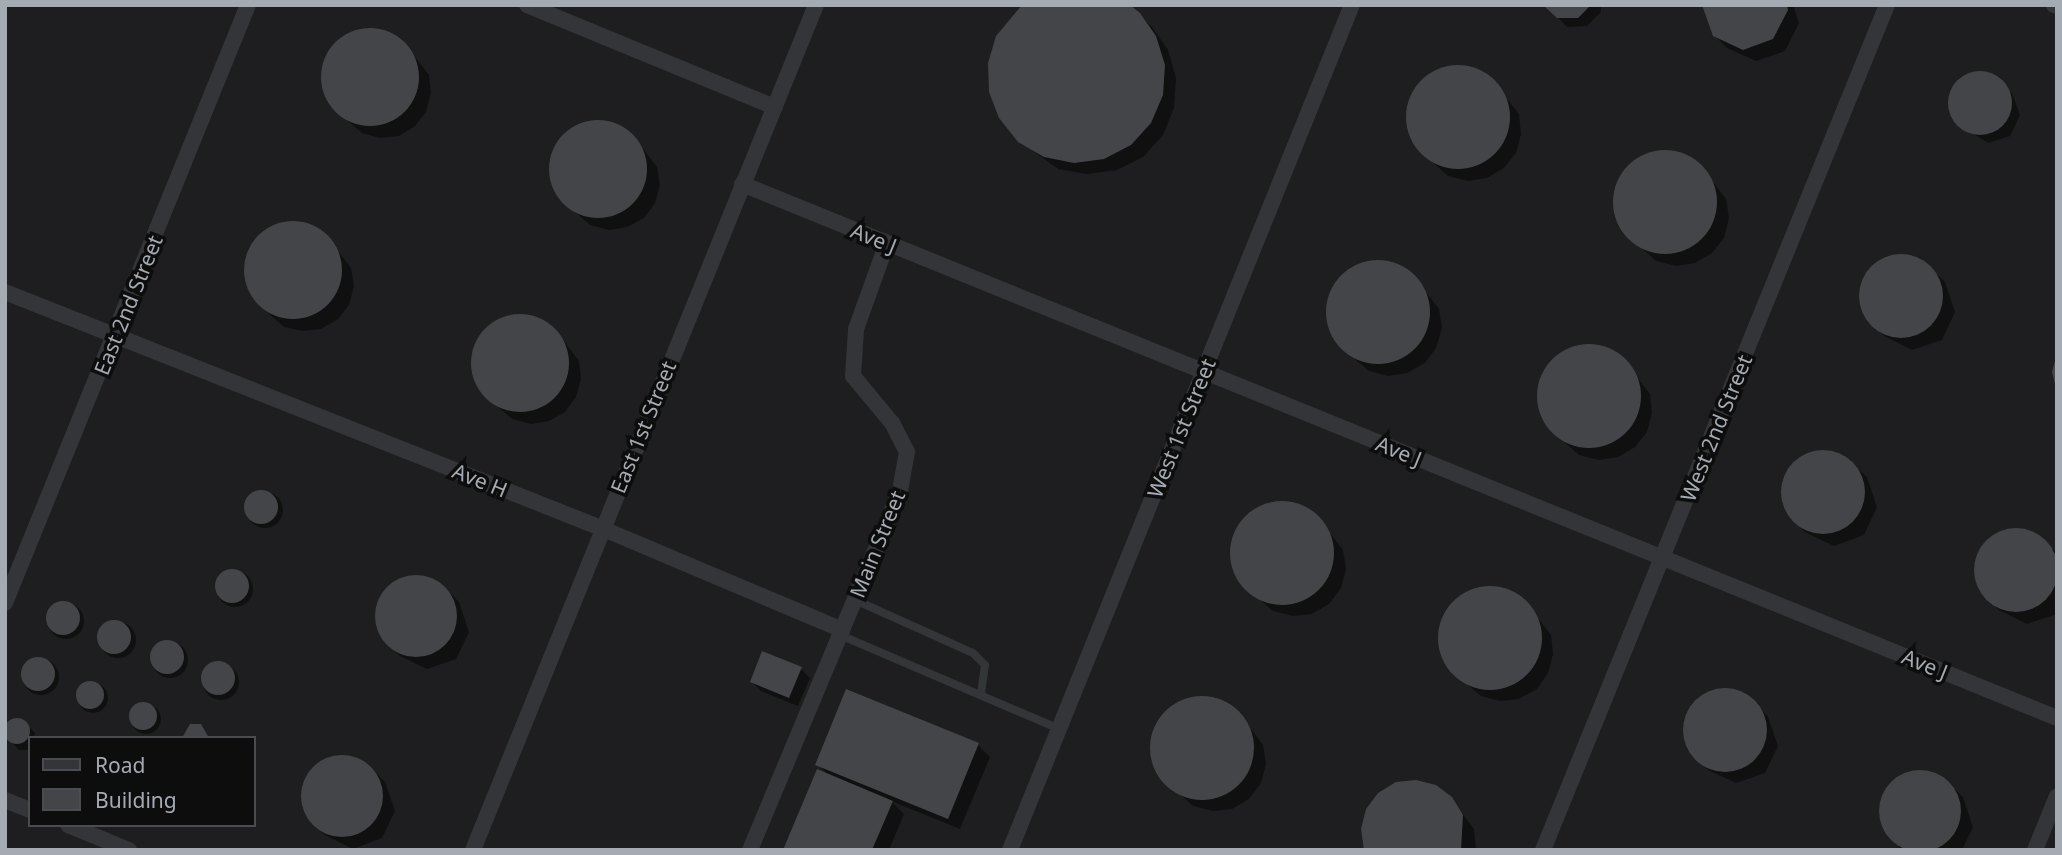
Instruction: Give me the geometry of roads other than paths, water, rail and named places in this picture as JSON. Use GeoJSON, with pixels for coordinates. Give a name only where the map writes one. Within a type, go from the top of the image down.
{"type":"FeatureCollection","features":[{"type":"Feature","properties":{"kind":"street","name":"East 2nd Street"},"geometry":{"type":"LineString","coordinates":[[5,603],[248,5]]}},
{"type":"Feature","properties":{"kind":"street"},"geometry":{"type":"LineString","coordinates":[[527,5],[775,107]]}},
{"type":"Feature","properties":{"kind":"street","name":"East 1st Street"},"geometry":{"type":"LineString","coordinates":[[473,850],[601,528],[816,5]]}},
{"type":"Feature","properties":{"kind":"street","name":"West 1st Street"},"geometry":{"type":"LineString","coordinates":[[1010,850],[1352,5]]}},
{"type":"Feature","properties":{"kind":"street","name":"West 2nd Street"},"geometry":{"type":"LineString","coordinates":[[1543,850],[1886,5]]}},
{"type":"Feature","properties":{"kind":"street","name":"Ave J"},"geometry":{"type":"LineString","coordinates":[[742,184],[2057,718]]}},
{"type":"Feature","properties":{"kind":"street","name":"Main Street"},"geometry":{"type":"LineString","coordinates":[[750,850],[901,491],[907,452],[892,423],[853,376],[856,329],[887,243]]}},
{"type":"Feature","properties":{"kind":"street","name":"Ave H"},"geometry":{"type":"LineString","coordinates":[[5,292],[601,528],[841,633]]}},
{"type":"Feature","properties":{"kind":"street"},"geometry":{"type":"LineString","coordinates":[[2035,850],[2057,796]]}},
{"type":"Feature","properties":{"kind":"street"},"geometry":{"type":"LineString","coordinates":[[5,800],[28,809]]}},
{"type":"Feature","properties":{"kind":"street"},"geometry":{"type":"LineString","coordinates":[[73,827],[129,850]]}},
{"type":"Feature","properties":{"kind":"lane"},"geometry":{"type":"LineString","coordinates":[[855,600],[973,653],[985,665],[981,693]]}},
{"type":"Feature","properties":{"kind":"lane"},"geometry":{"type":"LineString","coordinates":[[841,633],[1059,729]]}}]}
